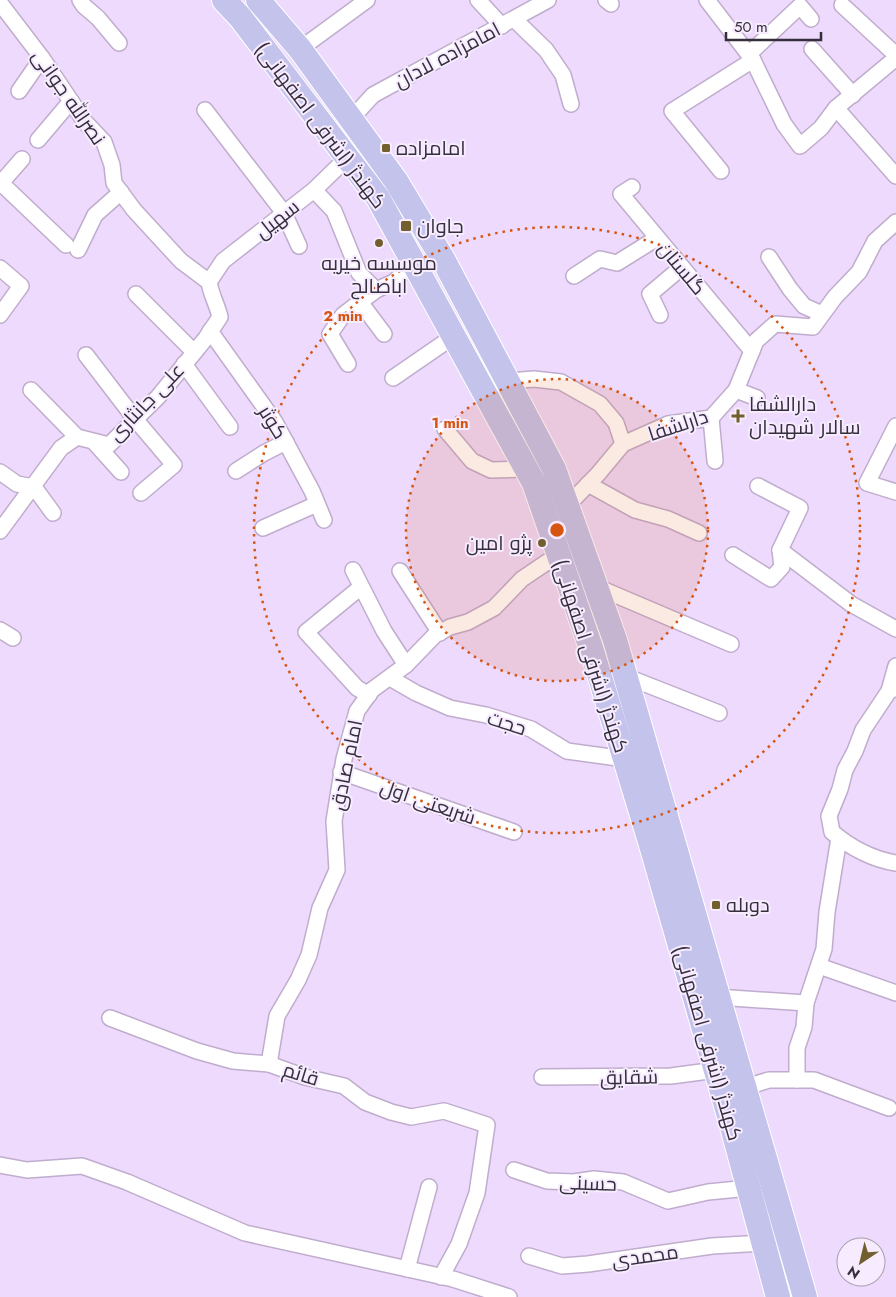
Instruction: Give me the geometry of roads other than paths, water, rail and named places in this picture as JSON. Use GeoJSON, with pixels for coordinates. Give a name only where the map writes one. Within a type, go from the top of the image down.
{"type":"FeatureCollection","features":[{"type":"Feature","properties":{"kind":"main road","name":"کهندژ (اشرفی اصفهانی)"},"geometry":{"type":"LineString","coordinates":[[224,0],[240,17],[378,198],[534,483],[592,651],[625,759],[689,938],[717,997],[805,1297]]}},
{"type":"Feature","properties":{"kind":"main road","name":"کهندژ (اشرفی اصفهانی)"},"geometry":{"type":"LineString","coordinates":[[258,0],[300,49],[396,181],[444,261],[554,469],[597,587],[625,676],[689,938],[716,1070],[778,1297]]}},
{"type":"Feature","properties":{"kind":"main road"},"geometry":{"type":"LineString","coordinates":[[320,121],[333,127],[385,192],[390,194],[396,190],[396,181]]}},
{"type":"Feature","properties":{"kind":"main road"},"geometry":{"type":"LineString","coordinates":[[408,253],[408,238],[424,247],[467,321],[478,326]]}},
{"type":"Feature","properties":{"kind":"street"},"geometry":{"type":"LineString","coordinates":[[80,0],[98,18],[118,43]]}},
{"type":"Feature","properties":{"kind":"street"},"geometry":{"type":"LineString","coordinates":[[300,49],[366,0]]}},
{"type":"Feature","properties":{"kind":"street"},"geometry":{"type":"LineString","coordinates":[[478,0],[546,50],[563,75],[571,104]]}},
{"type":"Feature","properties":{"kind":"street","name":"امامزاده لادان"},"geometry":{"type":"LineString","coordinates":[[352,118],[373,95],[548,0]]}},
{"type":"Feature","properties":{"kind":"street"},"geometry":{"type":"LineString","coordinates":[[707,0],[751,57],[784,124],[800,146],[821,128],[836,108],[896,56],[842,5]]}},
{"type":"Feature","properties":{"kind":"street","name":"نصرالله جوانی"},"geometry":{"type":"LineString","coordinates":[[0,3],[42,58],[85,122],[104,142],[112,165],[114,184],[134,210],[181,261],[209,282]]}},
{"type":"Feature","properties":{"kind":"street"},"geometry":{"type":"LineString","coordinates":[[721,171],[672,111],[751,57],[800,6],[811,19]]}},
{"type":"Feature","properties":{"kind":"street"},"geometry":{"type":"LineString","coordinates":[[812,49],[853,95]]}},
{"type":"Feature","properties":{"kind":"street"},"geometry":{"type":"LineString","coordinates":[[19,91],[42,58]]}},
{"type":"Feature","properties":{"kind":"street"},"geometry":{"type":"LineString","coordinates":[[38,140],[71,101]]}},
{"type":"Feature","properties":{"kind":"street"},"geometry":{"type":"LineString","coordinates":[[836,108],[896,176]]}},
{"type":"Feature","properties":{"kind":"street"},"geometry":{"type":"LineString","coordinates":[[205,110],[284,213],[299,246]]}},
{"type":"Feature","properties":{"kind":"street","name":"سهیل"},"geometry":{"type":"LineString","coordinates":[[209,282],[222,261],[314,190],[348,157]]}},
{"type":"Feature","properties":{"kind":"street"},"geometry":{"type":"LineString","coordinates":[[22,159],[0,183],[72,247],[95,215],[121,192]]}},
{"type":"Feature","properties":{"kind":"street","name":"گلستان"},"geometry":{"type":"LineString","coordinates":[[632,187],[621,194],[752,351]]}},
{"type":"Feature","properties":{"kind":"street"},"geometry":{"type":"LineString","coordinates":[[314,190],[334,210],[359,273],[376,290]]}},
{"type":"Feature","properties":{"kind":"street","name":"دارلشفا"},"geometry":{"type":"LineString","coordinates":[[567,506],[623,444],[668,424],[711,418],[736,390],[756,341],[776,324],[813,327],[835,297],[858,272],[875,241],[896,222]]}},
{"type":"Feature","properties":{"kind":"street"},"geometry":{"type":"LineString","coordinates":[[574,276],[600,260],[617,263],[657,238]]}},
{"type":"Feature","properties":{"kind":"street"},"geometry":{"type":"LineString","coordinates":[[348,364],[330,334],[343,315],[376,290],[394,282],[408,253]]}},
{"type":"Feature","properties":{"kind":"street"},"geometry":{"type":"LineString","coordinates":[[769,257],[790,289],[804,306],[822,314]]}},
{"type":"Feature","properties":{"kind":"street"},"geometry":{"type":"LineString","coordinates":[[660,314],[650,294],[682,267]]}},
{"type":"Feature","properties":{"kind":"street"},"geometry":{"type":"LineString","coordinates":[[0,268],[21,286],[0,315]]}},
{"type":"Feature","properties":{"kind":"street","name":"علی جانثاری"},"geometry":{"type":"LineString","coordinates":[[0,532],[61,448],[76,437],[109,445],[158,396],[220,317],[217,303],[211,294],[209,282]]}},
{"type":"Feature","properties":{"kind":"street"},"geometry":{"type":"LineString","coordinates":[[136,294],[194,352]]}},
{"type":"Feature","properties":{"kind":"street"},"geometry":{"type":"LineString","coordinates":[[360,302],[384,334]]}},
{"type":"Feature","properties":{"kind":"street","name":"کوثر"},"geometry":{"type":"LineString","coordinates":[[210,331],[275,422],[324,520]]}},
{"type":"Feature","properties":{"kind":"street"},"geometry":{"type":"LineString","coordinates":[[393,378],[454,336]]}},
{"type":"Feature","properties":{"kind":"street"},"geometry":{"type":"LineString","coordinates":[[86,355],[135,419],[174,465],[141,493]]}},
{"type":"Feature","properties":{"kind":"street"},"geometry":{"type":"LineString","coordinates":[[184,364],[230,426]]}},
{"type":"Feature","properties":{"kind":"street"},"geometry":{"type":"LineString","coordinates":[[507,381],[534,379],[561,382],[600,404],[616,423],[623,444]]}},
{"type":"Feature","properties":{"kind":"street"},"geometry":{"type":"LineString","coordinates":[[31,390],[76,437]]}},
{"type":"Feature","properties":{"kind":"street"},"geometry":{"type":"LineString","coordinates":[[736,390],[757,398]]}},
{"type":"Feature","properties":{"kind":"street"},"geometry":{"type":"LineString","coordinates":[[711,418],[715,461]]}},
{"type":"Feature","properties":{"kind":"street"},"geometry":{"type":"LineString","coordinates":[[896,426],[867,484],[896,492]]}},
{"type":"Feature","properties":{"kind":"street"},"geometry":{"type":"LineString","coordinates":[[445,429],[472,461],[491,470],[526,469]]}},
{"type":"Feature","properties":{"kind":"street"},"geometry":{"type":"LineString","coordinates":[[94,442],[121,472]]}},
{"type":"Feature","properties":{"kind":"street"},"geometry":{"type":"LineString","coordinates":[[236,471],[264,453],[286,442]]}},
{"type":"Feature","properties":{"kind":"street"},"geometry":{"type":"LineString","coordinates":[[0,472],[17,484],[34,487],[53,513]]}},
{"type":"Feature","properties":{"kind":"street"},"geometry":{"type":"LineString","coordinates":[[588,484],[635,510],[668,519],[699,533]]}},
{"type":"Feature","properties":{"kind":"street"},"geometry":{"type":"LineString","coordinates":[[733,555],[771,580],[782,567],[780,550],[800,508],[758,486]]}},
{"type":"Feature","properties":{"kind":"street"},"geometry":{"type":"LineString","coordinates":[[263,528],[317,504]]}},
{"type":"Feature","properties":{"kind":"street"},"geometry":{"type":"LineString","coordinates":[[780,550],[851,604],[896,629]]}},
{"type":"Feature","properties":{"kind":"street","name":"امام صادق"},"geometry":{"type":"LineString","coordinates":[[269,1064],[277,1016],[298,980],[309,955],[320,908],[337,870],[334,821],[341,772],[357,712],[372,690],[406,665],[435,635],[450,627],[468,622],[494,608],[522,579],[559,554]]}},
{"type":"Feature","properties":{"kind":"street"},"geometry":{"type":"LineString","coordinates":[[353,570],[384,632],[406,665]]}},
{"type":"Feature","properties":{"kind":"street"},"geometry":{"type":"LineString","coordinates":[[400,571],[440,633]]}},
{"type":"Feature","properties":{"kind":"street"},"geometry":{"type":"LineString","coordinates":[[361,587],[306,632],[357,688],[369,695]]}},
{"type":"Feature","properties":{"kind":"street"},"geometry":{"type":"LineString","coordinates":[[597,587],[731,644]]}},
{"type":"Feature","properties":{"kind":"street"},"geometry":{"type":"LineString","coordinates":[[896,666],[892,689],[863,730],[855,752],[845,770],[840,789],[829,816],[832,832],[849,846],[875,858],[896,863]]}},
{"type":"Feature","properties":{"kind":"street"},"geometry":{"type":"LineString","coordinates":[[625,676],[719,713]]}},
{"type":"Feature","properties":{"kind":"street","name":"حجت"},"geometry":{"type":"LineString","coordinates":[[390,678],[416,693],[450,708],[486,715],[531,729],[568,751],[625,759]]}},
{"type":"Feature","properties":{"kind":"street","name":"شریعتی اول"},"geometry":{"type":"LineString","coordinates":[[341,772],[514,832]]}},
{"type":"Feature","properties":{"kind":"street"},"geometry":{"type":"LineString","coordinates":[[797,1080],[797,1048],[804,1027],[806,1003],[824,949],[827,912],[839,838]]}},
{"type":"Feature","properties":{"kind":"street"},"geometry":{"type":"LineString","coordinates":[[819,966],[896,994]]}},
{"type":"Feature","properties":{"kind":"street"},"geometry":{"type":"LineString","coordinates":[[717,997],[806,1003]]}},
{"type":"Feature","properties":{"kind":"street","name":"قائم"},"geometry":{"type":"LineString","coordinates":[[110,1018],[197,1051],[233,1061],[269,1064],[305,1077],[344,1086],[364,1102],[391,1112],[411,1117],[444,1110],[487,1125],[477,1193],[459,1244],[441,1277]]}},
{"type":"Feature","properties":{"kind":"street","name":"شقایق"},"geometry":{"type":"LineString","coordinates":[[542,1077],[671,1076],[716,1070]]}},
{"type":"Feature","properties":{"kind":"street"},"geometry":{"type":"LineString","coordinates":[[743,1088],[769,1080],[814,1080],[889,1108]]}},
{"type":"Feature","properties":{"kind":"street"},"geometry":{"type":"LineString","coordinates":[[0,1165],[27,1170],[82,1166],[127,1182],[245,1233],[441,1277],[508,1297]]}},
{"type":"Feature","properties":{"kind":"street","name":"حسینی"},"geometry":{"type":"LineString","coordinates":[[514,1170],[548,1181],[574,1182],[594,1179],[623,1182],[668,1201],[708,1192],[749,1188]]}},
{"type":"Feature","properties":{"kind":"street"},"geometry":{"type":"LineString","coordinates":[[406,1269],[429,1187]]}},
{"type":"Feature","properties":{"kind":"street","name":"محمدی"},"geometry":{"type":"LineString","coordinates":[[529,1256],[562,1266],[712,1246],[763,1243]]}},
{"type":"Feature","properties":{"kind":"place","name":"امامزاده"},"geometry":{"type":"Point","coordinates":[386,148]}},
{"type":"Feature","properties":{"kind":"place","name":"جاوان"},"geometry":{"type":"Point","coordinates":[406,226]}},
{"type":"Feature","properties":{"kind":"place","name":"موسسه خیریه اباصالح"},"geometry":{"type":"Point","coordinates":[379,243]}},
{"type":"Feature","properties":{"kind":"place","name":"دارالشفا سالار شهیدان"},"geometry":{"type":"Point","coordinates":[738,416]}},
{"type":"Feature","properties":{"kind":"place","name":"پژو امین"},"geometry":{"type":"Point","coordinates":[542,543]}},
{"type":"Feature","properties":{"kind":"place","name":"دوبله"},"geometry":{"type":"Point","coordinates":[716,905]}}]}
